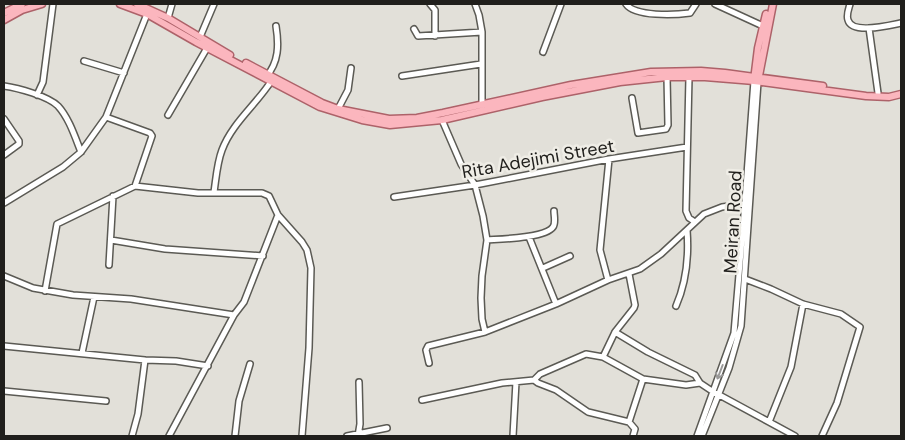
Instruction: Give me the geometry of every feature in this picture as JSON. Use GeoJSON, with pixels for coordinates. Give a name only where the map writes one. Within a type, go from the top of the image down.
{"type":"FeatureCollection","features":[{"type":"Feature","properties":{"kind":"main road"},"geometry":{"type":"LineString","coordinates":[[4,13],[22,4]]}},
{"type":"Feature","properties":{"kind":"main road"},"geometry":{"type":"LineString","coordinates":[[4,20],[22,10],[42,4]]}},
{"type":"Feature","properties":{"kind":"main road"},"geometry":{"type":"LineString","coordinates":[[120,4],[147,14],[207,48],[270,78]]}},
{"type":"Feature","properties":{"kind":"main road"},"geometry":{"type":"LineString","coordinates":[[137,4],[168,18],[211,45],[321,105],[376,123],[390,125],[442,120],[474,110],[482,105],[571,85],[651,72],[700,71],[866,96],[889,96],[901,92]]}},
{"type":"Feature","properties":{"kind":"main road","name":"Meiran Road"},"geometry":{"type":"LineString","coordinates":[[756,79],[763,26],[769,4]]}},
{"type":"Feature","properties":{"kind":"main road","name":"Meiran Road"},"geometry":{"type":"LineString","coordinates":[[761,49],[773,4]]}},
{"type":"Feature","properties":{"kind":"main road"},"geometry":{"type":"LineString","coordinates":[[334,109],[388,119],[417,118],[474,110],[620,82],[667,77],[756,79],[878,93],[901,92]]}},
{"type":"Feature","properties":{"kind":"street"},"geometry":{"type":"LineString","coordinates":[[37,95],[43,82],[53,4]]}},
{"type":"Feature","properties":{"kind":"street"},"geometry":{"type":"LineString","coordinates":[[168,18],[172,4]]}},
{"type":"Feature","properties":{"kind":"street"},"geometry":{"type":"LineString","coordinates":[[200,37],[214,4]]}},
{"type":"Feature","properties":{"kind":"street"},"geometry":{"type":"LineString","coordinates":[[430,4],[435,10],[435,36]]}},
{"type":"Feature","properties":{"kind":"street"},"geometry":{"type":"LineString","coordinates":[[475,4],[482,32],[482,105]]}},
{"type":"Feature","properties":{"kind":"street"},"geometry":{"type":"LineString","coordinates":[[543,52],[561,4]]}},
{"type":"Feature","properties":{"kind":"street"},"geometry":{"type":"LineString","coordinates":[[626,4],[630,8],[652,14],[678,15],[690,13],[696,4]]}},
{"type":"Feature","properties":{"kind":"street"},"geometry":{"type":"LineString","coordinates":[[715,4],[763,26]]}},
{"type":"Feature","properties":{"kind":"street"},"geometry":{"type":"LineString","coordinates":[[850,4],[849,22],[856,27],[869,28],[901,23]]}},
{"type":"Feature","properties":{"kind":"street"},"geometry":{"type":"LineString","coordinates":[[4,203],[57,172],[81,152],[106,116],[147,14]]}},
{"type":"Feature","properties":{"kind":"street"},"geometry":{"type":"LineString","coordinates":[[214,192],[222,150],[238,124],[261,96],[276,63],[279,43],[276,26]]}},
{"type":"Feature","properties":{"kind":"street"},"geometry":{"type":"LineString","coordinates":[[869,28],[878,93]]}},
{"type":"Feature","properties":{"kind":"street"},"geometry":{"type":"LineString","coordinates":[[414,29],[418,36],[482,32]]}},
{"type":"Feature","properties":{"kind":"street"},"geometry":{"type":"LineString","coordinates":[[168,115],[207,48]]}},
{"type":"Feature","properties":{"kind":"street"},"geometry":{"type":"LineString","coordinates":[[84,61],[124,73]]}},
{"type":"Feature","properties":{"kind":"street"},"geometry":{"type":"LineString","coordinates":[[402,76],[481,64]]}},
{"type":"Feature","properties":{"kind":"street"},"geometry":{"type":"LineString","coordinates":[[334,109],[348,90],[351,68]]}},
{"type":"Feature","properties":{"kind":"street"},"geometry":{"type":"LineString","coordinates":[[632,98],[638,133],[666,129],[668,125],[667,77]]}},
{"type":"Feature","properties":{"kind":"street"},"geometry":{"type":"LineString","coordinates":[[689,77],[686,211],[695,222]]}},
{"type":"Feature","properties":{"kind":"street","name":"Meiran Road"},"geometry":{"type":"LineString","coordinates":[[702,436],[734,333],[756,79]]}},
{"type":"Feature","properties":{"kind":"street"},"geometry":{"type":"LineString","coordinates":[[4,86],[37,95],[56,104],[81,152]]}},
{"type":"Feature","properties":{"kind":"street","name":"Meiran Road"},"geometry":{"type":"LineString","coordinates":[[697,436],[715,392],[731,362],[741,326],[753,114]]}},
{"type":"Feature","properties":{"kind":"street"},"geometry":{"type":"LineString","coordinates":[[106,116],[152,136],[135,186]]}},
{"type":"Feature","properties":{"kind":"street"},"geometry":{"type":"LineString","coordinates":[[4,119],[19,141],[19,144],[4,155]]}},
{"type":"Feature","properties":{"kind":"street"},"geometry":{"type":"LineString","coordinates":[[442,120],[460,164],[475,184],[487,240],[482,290],[482,319],[485,332]]}},
{"type":"Feature","properties":{"kind":"street","name":"Rita Adejimi Street"},"geometry":{"type":"LineString","coordinates":[[394,197],[687,147]]}},
{"type":"Feature","properties":{"kind":"street"},"geometry":{"type":"LineString","coordinates":[[608,280],[600,256],[600,250],[609,159]]}},
{"type":"Feature","properties":{"kind":"street"},"geometry":{"type":"LineString","coordinates":[[45,290],[57,224],[135,186],[198,193],[265,194],[278,215],[307,250],[311,268],[310,338],[302,436]]}},
{"type":"Feature","properties":{"kind":"street"},"geometry":{"type":"LineString","coordinates":[[109,265],[113,196]]}},
{"type":"Feature","properties":{"kind":"street"},"geometry":{"type":"LineString","coordinates":[[429,363],[426,350],[428,346],[485,332],[556,304],[608,280],[629,274],[650,263],[704,214],[714,209],[744,204]]}},
{"type":"Feature","properties":{"kind":"street"},"geometry":{"type":"LineString","coordinates":[[487,240],[529,237],[549,231],[553,227],[554,211]]}},
{"type":"Feature","properties":{"kind":"street"},"geometry":{"type":"LineString","coordinates":[[169,436],[234,315],[244,302],[278,215]]}},
{"type":"Feature","properties":{"kind":"street"},"geometry":{"type":"LineString","coordinates":[[676,306],[685,278],[688,243],[687,230]]}},
{"type":"Feature","properties":{"kind":"street"},"geometry":{"type":"LineString","coordinates":[[529,237],[556,304]]}},
{"type":"Feature","properties":{"kind":"street"},"geometry":{"type":"LineString","coordinates":[[111,240],[166,249],[263,256]]}},
{"type":"Feature","properties":{"kind":"street"},"geometry":{"type":"LineString","coordinates":[[543,268],[570,256]]}},
{"type":"Feature","properties":{"kind":"street"},"geometry":{"type":"LineString","coordinates":[[602,357],[615,332],[635,305],[629,274]]}},
{"type":"Feature","properties":{"kind":"street"},"geometry":{"type":"LineString","coordinates":[[4,276],[33,288],[73,295],[131,299],[234,315]]}},
{"type":"Feature","properties":{"kind":"street"},"geometry":{"type":"LineString","coordinates":[[745,279],[772,288],[803,304],[834,311],[848,317],[860,327],[837,402],[822,436]]}},
{"type":"Feature","properties":{"kind":"street"},"geometry":{"type":"LineString","coordinates":[[82,353],[94,296]]}},
{"type":"Feature","properties":{"kind":"street"},"geometry":{"type":"LineString","coordinates":[[769,422],[791,367],[803,304]]}},
{"type":"Feature","properties":{"kind":"street"},"geometry":{"type":"LineString","coordinates":[[615,332],[648,352],[695,375],[700,383],[795,436]]}},
{"type":"Feature","properties":{"kind":"street"},"geometry":{"type":"LineString","coordinates":[[4,346],[145,360],[176,361],[208,366]]}},
{"type":"Feature","properties":{"kind":"street"},"geometry":{"type":"LineString","coordinates":[[422,400],[502,383],[534,380],[540,374],[582,354],[602,357],[643,378],[686,385],[700,383]]}},
{"type":"Feature","properties":{"kind":"street"},"geometry":{"type":"LineString","coordinates":[[132,436],[138,414],[145,360]]}},
{"type":"Feature","properties":{"kind":"street"},"geometry":{"type":"LineString","coordinates":[[235,436],[239,402],[250,364]]}},
{"type":"Feature","properties":{"kind":"street"},"geometry":{"type":"LineString","coordinates":[[629,422],[643,378]]}},
{"type":"Feature","properties":{"kind":"street"},"geometry":{"type":"LineString","coordinates":[[534,380],[538,384],[556,390],[588,412],[629,422],[635,429],[633,436]]}},
{"type":"Feature","properties":{"kind":"street"},"geometry":{"type":"LineString","coordinates":[[358,435],[360,424],[359,382]]}},
{"type":"Feature","properties":{"kind":"street"},"geometry":{"type":"LineString","coordinates":[[513,436],[516,382]]}},
{"type":"Feature","properties":{"kind":"street"},"geometry":{"type":"LineString","coordinates":[[4,391],[106,402]]}},
{"type":"Feature","properties":{"kind":"street"},"geometry":{"type":"LineString","coordinates":[[347,436],[387,428]]}}]}
